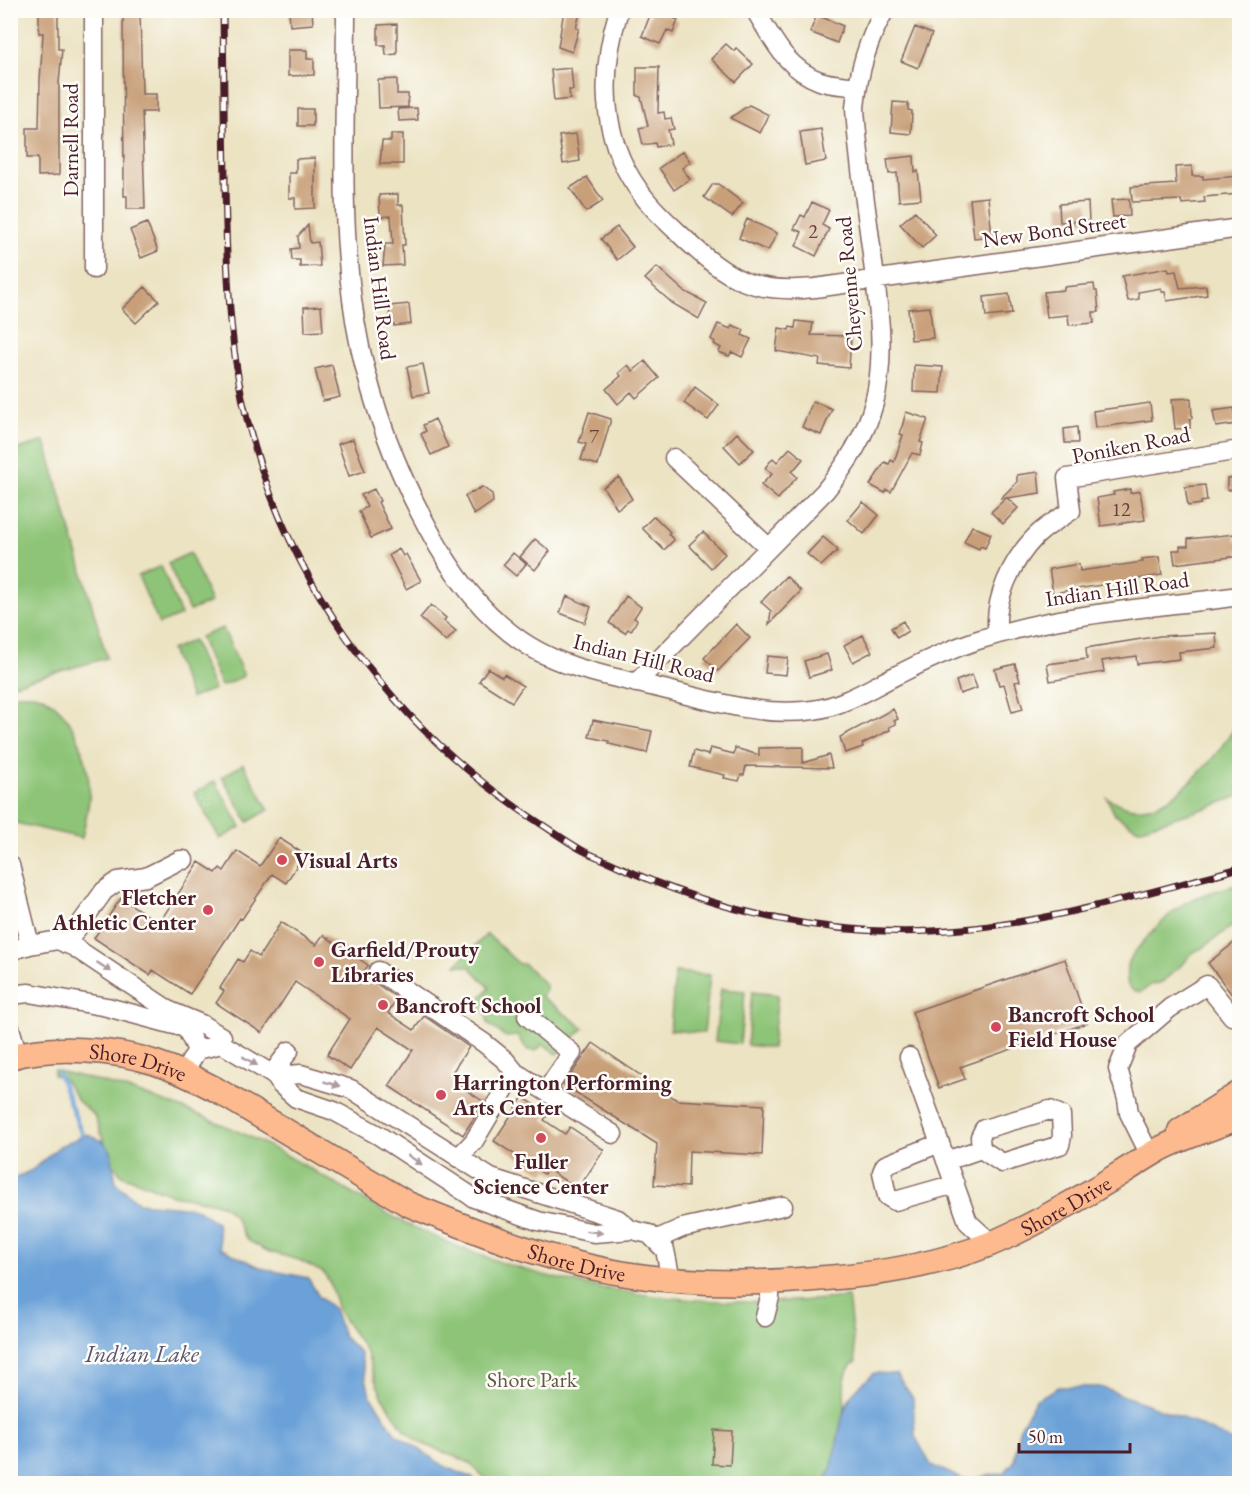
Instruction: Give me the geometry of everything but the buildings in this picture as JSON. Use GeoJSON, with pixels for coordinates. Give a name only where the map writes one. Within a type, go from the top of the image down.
{"type":"FeatureCollection","features":[{"type":"Feature","properties":{"kind":"main road","name":"Shore Drive"},"geometry":{"type":"LineString","coordinates":[[14,1056],[33,1052],[73,1051],[114,1054],[155,1063],[184,1073],[222,1093],[408,1204],[470,1230],[532,1252],[630,1275],[671,1280],[770,1282],[862,1276],[928,1264],[991,1243],[1080,1198],[1156,1152],[1239,1117]]}},
{"type":"Feature","properties":{"kind":"main road","name":"Shore Drive"},"geometry":{"type":"LineString","coordinates":[[1156,1152],[1176,1133],[1239,1093]]}},
{"type":"Feature","properties":{"kind":"street","name":"Darnell Road"},"geometry":{"type":"LineString","coordinates":[[94,10],[94,269]]}},
{"type":"Feature","properties":{"kind":"street","name":"Indian Hill Road"},"geometry":{"type":"LineString","coordinates":[[346,10],[345,193],[349,270],[357,326],[372,393],[403,478],[446,561],[478,603],[501,626],[530,647],[560,662],[588,672],[750,709],[785,712],[814,710],[853,697],[945,653],[998,634],[1086,616],[1239,596]]}},
{"type":"Feature","properties":{"kind":"street","name":"New Bond Street"},"geometry":{"type":"LineString","coordinates":[[619,10],[607,56],[606,92],[616,147],[624,165],[633,182],[653,208],[706,258],[727,273],[751,285],[789,291],[1239,228]]}},
{"type":"Feature","properties":{"kind":"street"},"geometry":{"type":"LineString","coordinates":[[755,10],[789,63],[822,82],[857,87]]}},
{"type":"Feature","properties":{"kind":"street","name":"Cheyenne Road"},"geometry":{"type":"LineString","coordinates":[[636,683],[825,491],[843,469],[866,427],[874,404],[882,332],[856,129],[857,87],[871,42],[885,10]]}},
{"type":"Feature","properties":{"kind":"street","name":"Poniken Road"},"geometry":{"type":"LineString","coordinates":[[998,634],[997,622],[1002,595],[1019,558],[1038,534],[1071,511],[1067,478],[1239,450]]}},
{"type":"Feature","properties":{"kind":"street"},"geometry":{"type":"LineString","coordinates":[[674,458],[769,548]]}},
{"type":"Feature","properties":{"kind":"street"},"geometry":{"type":"LineString","coordinates":[[66,944],[104,891],[118,881],[146,877],[184,860]]}},
{"type":"Feature","properties":{"kind":"street"},"geometry":{"type":"LineString","coordinates":[[10,865],[30,945]]}},
{"type":"Feature","properties":{"kind":"street"},"geometry":{"type":"LineString","coordinates":[[10,951],[58,940],[170,1011],[201,1024],[222,1037],[222,1044]]}},
{"type":"Feature","properties":{"kind":"street"},"geometry":{"type":"LineString","coordinates":[[378,971],[484,1043],[505,1060],[515,1072],[613,1134]]}},
{"type":"Feature","properties":{"kind":"street"},"geometry":{"type":"LineString","coordinates":[[1156,1152],[1129,1113],[1119,1069],[1128,1044],[1170,1008],[1208,985],[1232,1016],[1239,1015]]}},
{"type":"Feature","properties":{"kind":"street"},"geometry":{"type":"LineString","coordinates":[[10,995],[29,993],[107,1006],[186,1028],[197,1050]]}},
{"type":"Feature","properties":{"kind":"street"},"geometry":{"type":"LineString","coordinates":[[527,1016],[573,1053],[546,1091]]}},
{"type":"Feature","properties":{"kind":"street"},"geometry":{"type":"LineString","coordinates":[[10,1028],[14,1056]]}},
{"type":"Feature","properties":{"kind":"street"},"geometry":{"type":"LineString","coordinates":[[184,1073],[197,1050],[222,1044],[273,1075],[280,1085],[296,1098],[334,1111],[378,1135],[474,1198],[538,1221],[594,1233],[610,1234],[631,1230],[649,1234],[665,1250],[671,1280]]}},
{"type":"Feature","properties":{"kind":"street"},"geometry":{"type":"LineString","coordinates":[[273,1075],[289,1051]]}},
{"type":"Feature","properties":{"kind":"street"},"geometry":{"type":"LineString","coordinates":[[909,1057],[968,1222],[991,1243]]}},
{"type":"Feature","properties":{"kind":"street"},"geometry":{"type":"LineString","coordinates":[[458,1158],[474,1141],[515,1072]]}},
{"type":"Feature","properties":{"kind":"street"},"geometry":{"type":"LineString","coordinates":[[273,1075],[301,1074],[351,1089],[491,1178],[618,1219],[631,1230]]}},
{"type":"Feature","properties":{"kind":"street"},"geometry":{"type":"LineString","coordinates":[[940,1143],[885,1165],[882,1172],[887,1196],[895,1201],[955,1184]]}},
{"type":"Feature","properties":{"kind":"street"},"geometry":{"type":"LineString","coordinates":[[946,1161],[981,1149]]}},
{"type":"Feature","properties":{"kind":"street"},"geometry":{"type":"LineString","coordinates":[[655,1240],[682,1228],[783,1206]]}},
{"type":"Feature","properties":{"kind":"street"},"geometry":{"type":"LineString","coordinates":[[765,1317],[770,1297],[770,1282]]}},
{"type":"Feature","properties":{"kind":"green space"},"geometry":{"type":"Polygon","coordinates":[[[45,441],[107,658],[11,685],[11,451],[45,441]]]}},
{"type":"Feature","properties":{"kind":"green space"},"geometry":{"type":"Polygon","coordinates":[[[190,553],[211,602],[189,611],[168,563],[190,553]]]}},
{"type":"Feature","properties":{"kind":"green space"},"geometry":{"type":"Polygon","coordinates":[[[161,566],[181,615],[159,624],[138,576],[161,566]]]}},
{"type":"Feature","properties":{"kind":"green space"},"geometry":{"type":"Polygon","coordinates":[[[223,628],[244,676],[221,686],[200,637],[223,628]]]}},
{"type":"Feature","properties":{"kind":"green space"},"geometry":{"type":"Polygon","coordinates":[[[193,640],[214,689],[191,698],[171,650],[193,640]]]}},
{"type":"Feature","properties":{"kind":"green space"},"geometry":{"type":"Polygon","coordinates":[[[11,694],[35,694],[50,701],[68,720],[75,732],[84,757],[89,783],[82,838],[11,822],[11,694]]]}},
{"type":"Feature","properties":{"kind":"green space"},"geometry":{"type":"Polygon","coordinates":[[[1239,720],[1239,796],[1138,829],[1115,815],[1107,798],[1129,807],[1143,808],[1157,805],[1185,787],[1211,760],[1239,720]]]}},
{"type":"Feature","properties":{"kind":"green space"},"geometry":{"type":"Polygon","coordinates":[[[243,764],[269,810],[248,822],[222,777],[243,764]]]}},
{"type":"Feature","properties":{"kind":"green space"},"geometry":{"type":"Polygon","coordinates":[[[215,781],[241,827],[220,839],[194,793],[215,781]]]}},
{"type":"Feature","properties":{"kind":"green space"},"geometry":{"type":"Polygon","coordinates":[[[1239,884],[1239,926],[1231,927],[1204,947],[1193,952],[1162,982],[1151,985],[1141,992],[1134,991],[1128,986],[1129,961],[1150,934],[1168,917],[1195,898],[1239,884]]]}},
{"type":"Feature","properties":{"kind":"green space"},"geometry":{"type":"Polygon","coordinates":[[[487,934],[546,985],[546,990],[541,996],[584,1028],[557,1054],[543,1044],[536,1051],[528,1050],[517,1036],[506,1037],[488,1024],[486,1013],[480,1008],[479,999],[490,988],[470,967],[456,965],[487,934]]]}},
{"type":"Feature","properties":{"kind":"green space"},"geometry":{"type":"Polygon","coordinates":[[[675,972],[710,975],[704,1033],[670,1030],[675,972]]]}},
{"type":"Feature","properties":{"kind":"green space"},"geometry":{"type":"Polygon","coordinates":[[[721,989],[745,991],[740,1044],[715,1041],[721,989]]]}},
{"type":"Feature","properties":{"kind":"green space"},"geometry":{"type":"Polygon","coordinates":[[[752,992],[778,995],[772,1048],[747,1045],[752,992]]]}},
{"type":"Feature","properties":{"kind":"green space","name":"Shore Park"},"geometry":{"type":"Polygon","coordinates":[[[54,1070],[113,1085],[198,1114],[280,1152],[407,1224],[476,1254],[527,1270],[580,1284],[687,1299],[741,1302],[848,1297],[856,1363],[852,1364],[846,1377],[844,1426],[828,1484],[490,1483],[468,1462],[421,1443],[405,1431],[383,1398],[367,1353],[339,1313],[330,1283],[324,1273],[299,1260],[267,1251],[249,1241],[235,1217],[224,1206],[173,1195],[122,1175],[112,1163],[94,1115],[79,1102],[62,1077],[53,1075],[54,1070]]]}},
{"type":"Feature","properties":{"kind":"water","name":"Indian Lake"},"geometry":{"type":"Polygon","coordinates":[[[87,1134],[103,1141],[111,1151],[116,1183],[139,1203],[195,1208],[217,1223],[220,1248],[264,1269],[308,1278],[319,1297],[334,1309],[343,1336],[360,1353],[370,1395],[395,1433],[446,1467],[478,1483],[14,1483],[10,1472],[11,1180],[32,1170],[60,1146],[87,1134]]]}},
{"type":"Feature","properties":{"kind":"water"},"geometry":{"type":"Polygon","coordinates":[[[874,1373],[896,1374],[913,1398],[915,1436],[931,1465],[965,1480],[1004,1473],[1014,1462],[1019,1430],[1035,1400],[1059,1387],[1100,1387],[1182,1417],[1239,1444],[1239,1483],[824,1483],[833,1462],[847,1403],[855,1390],[874,1373]]]}},
{"type":"Feature","properties":{"kind":"waterway"},"geometry":{"type":"LineString","coordinates":[[58,1073],[83,1140]]}},
{"type":"Feature","properties":{"kind":"railway"},"geometry":{"type":"LineString","coordinates":[[223,10],[226,226],[231,325],[242,399],[267,484],[291,542],[321,597],[356,650],[395,699],[439,744],[486,785],[580,849],[655,882],[732,908],[771,917],[851,929],[932,931],[1010,923],[1125,899],[1240,868]]}},
{"type":"Feature","properties":{"kind":"place","name":"Visual Arts"},"geometry":{"type":"Point","coordinates":[282,860]}},
{"type":"Feature","properties":{"kind":"place","name":"Fletcher Athletic Center"},"geometry":{"type":"Point","coordinates":[208,910]}},
{"type":"Feature","properties":{"kind":"place","name":"Garfield/Prouty Libraries"},"geometry":{"type":"Point","coordinates":[319,962]}},
{"type":"Feature","properties":{"kind":"place","name":"Bancroft School"},"geometry":{"type":"Point","coordinates":[383,1005]}},
{"type":"Feature","properties":{"kind":"place","name":"Bancroft School Field House"},"geometry":{"type":"Point","coordinates":[996,1027]}},
{"type":"Feature","properties":{"kind":"place","name":"Harrington Performing Arts Center"},"geometry":{"type":"Point","coordinates":[441,1095]}},
{"type":"Feature","properties":{"kind":"place","name":"Fuller Science Center"},"geometry":{"type":"Point","coordinates":[541,1138]}}]}
